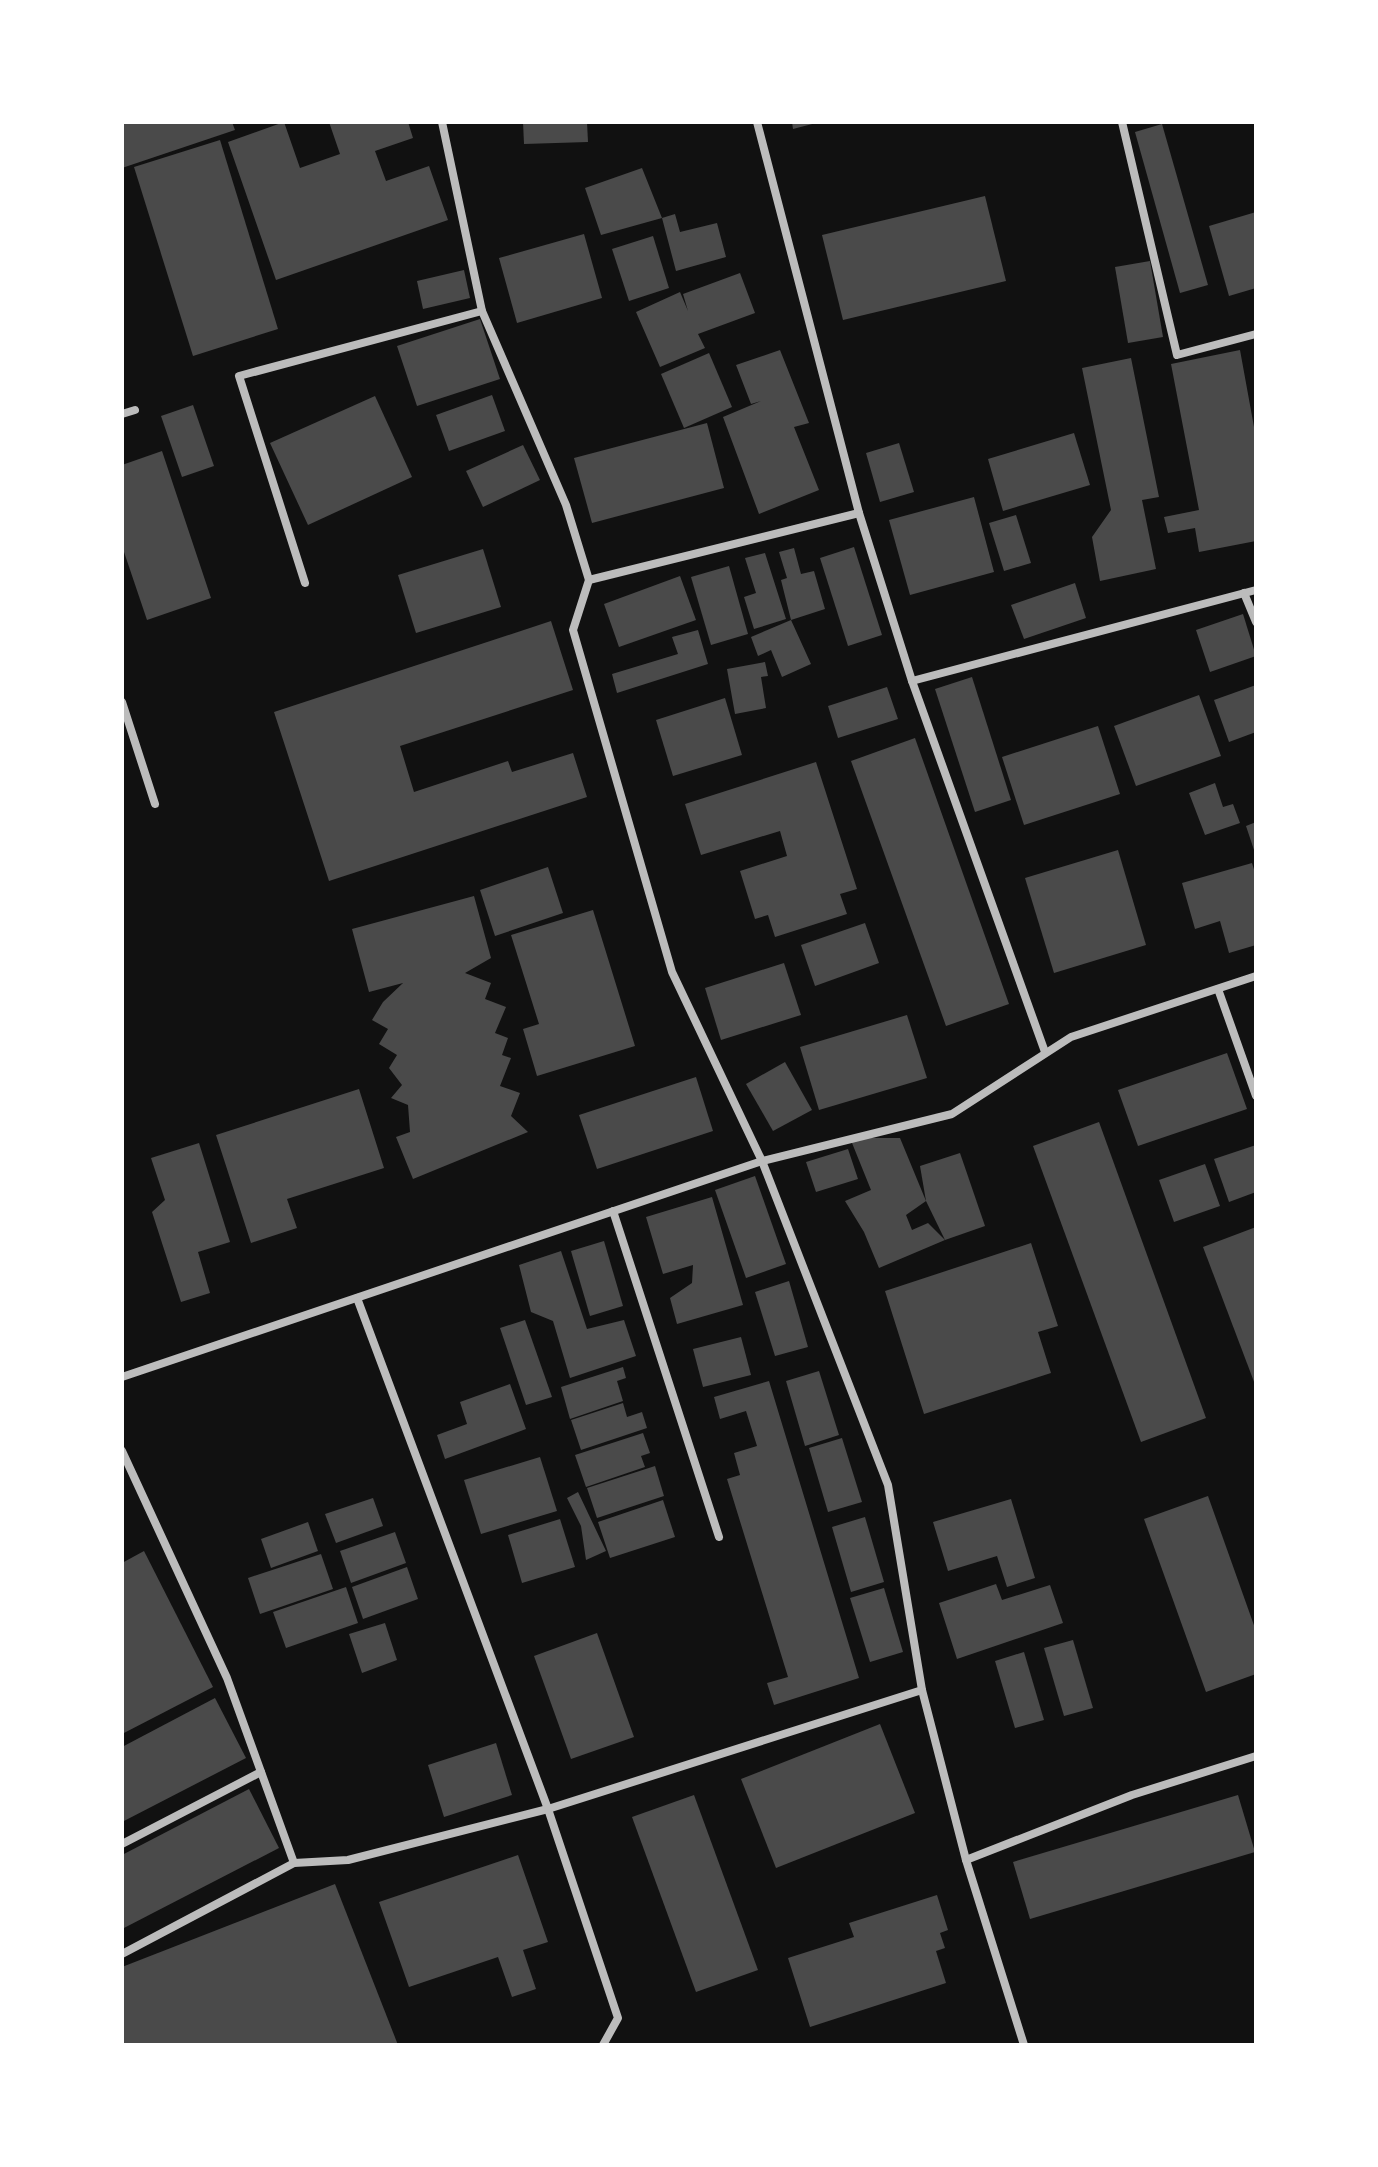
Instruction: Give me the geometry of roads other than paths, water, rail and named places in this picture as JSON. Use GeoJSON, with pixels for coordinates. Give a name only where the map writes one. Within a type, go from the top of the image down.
{"type":"FeatureCollection","features":[{"type":"Feature","properties":{"kind":"street"},"geometry":{"type":"LineString","coordinates":[[442,122],[482,311],[566,505],[589,580],[573,630],[672,972],[762,1161],[888,1485],[922,1690],[966,1860],[1024,2045]]}},
{"type":"Feature","properties":{"kind":"street"},"geometry":{"type":"LineString","coordinates":[[757,122],[859,513],[912,681],[1045,1052]]}},
{"type":"Feature","properties":{"kind":"street"},"geometry":{"type":"LineString","coordinates":[[1122,122],[1177,355],[1256,334]]}},
{"type":"Feature","properties":{"kind":"street"},"geometry":{"type":"LineString","coordinates":[[305,583],[239,376],[482,311]]}},
{"type":"Feature","properties":{"kind":"street"},"geometry":{"type":"LineString","coordinates":[[122,414],[135,410]]}},
{"type":"Feature","properties":{"kind":"street"},"geometry":{"type":"LineString","coordinates":[[589,580],[859,513]]}},
{"type":"Feature","properties":{"kind":"street"},"geometry":{"type":"LineString","coordinates":[[912,681],[1256,590]]}},
{"type":"Feature","properties":{"kind":"street"},"geometry":{"type":"LineString","coordinates":[[1244,593],[1256,622]]}},
{"type":"Feature","properties":{"kind":"street"},"geometry":{"type":"LineString","coordinates":[[122,702],[155,804]]}},
{"type":"Feature","properties":{"kind":"street"},"geometry":{"type":"LineString","coordinates":[[122,1377],[762,1161],[952,1114],[1071,1037],[1256,976]]}},
{"type":"Feature","properties":{"kind":"street"},"geometry":{"type":"LineString","coordinates":[[1218,989],[1256,1096]]}},
{"type":"Feature","properties":{"kind":"street"},"geometry":{"type":"LineString","coordinates":[[613,1211],[719,1537]]}},
{"type":"Feature","properties":{"kind":"street"},"geometry":{"type":"LineString","coordinates":[[357,1298],[548,1809],[618,2018],[603,2045]]}},
{"type":"Feature","properties":{"kind":"street"},"geometry":{"type":"LineString","coordinates":[[122,1451],[227,1678],[294,1863]]}},
{"type":"Feature","properties":{"kind":"street"},"geometry":{"type":"LineString","coordinates":[[122,1954],[294,1863],[348,1860],[548,1809],[922,1690]]}},
{"type":"Feature","properties":{"kind":"street"},"geometry":{"type":"LineString","coordinates":[[966,1860],[1132,1795],[1256,1756]]}},
{"type":"Feature","properties":{"kind":"street"},"geometry":{"type":"LineString","coordinates":[[122,1844],[261,1772]]}}]}
